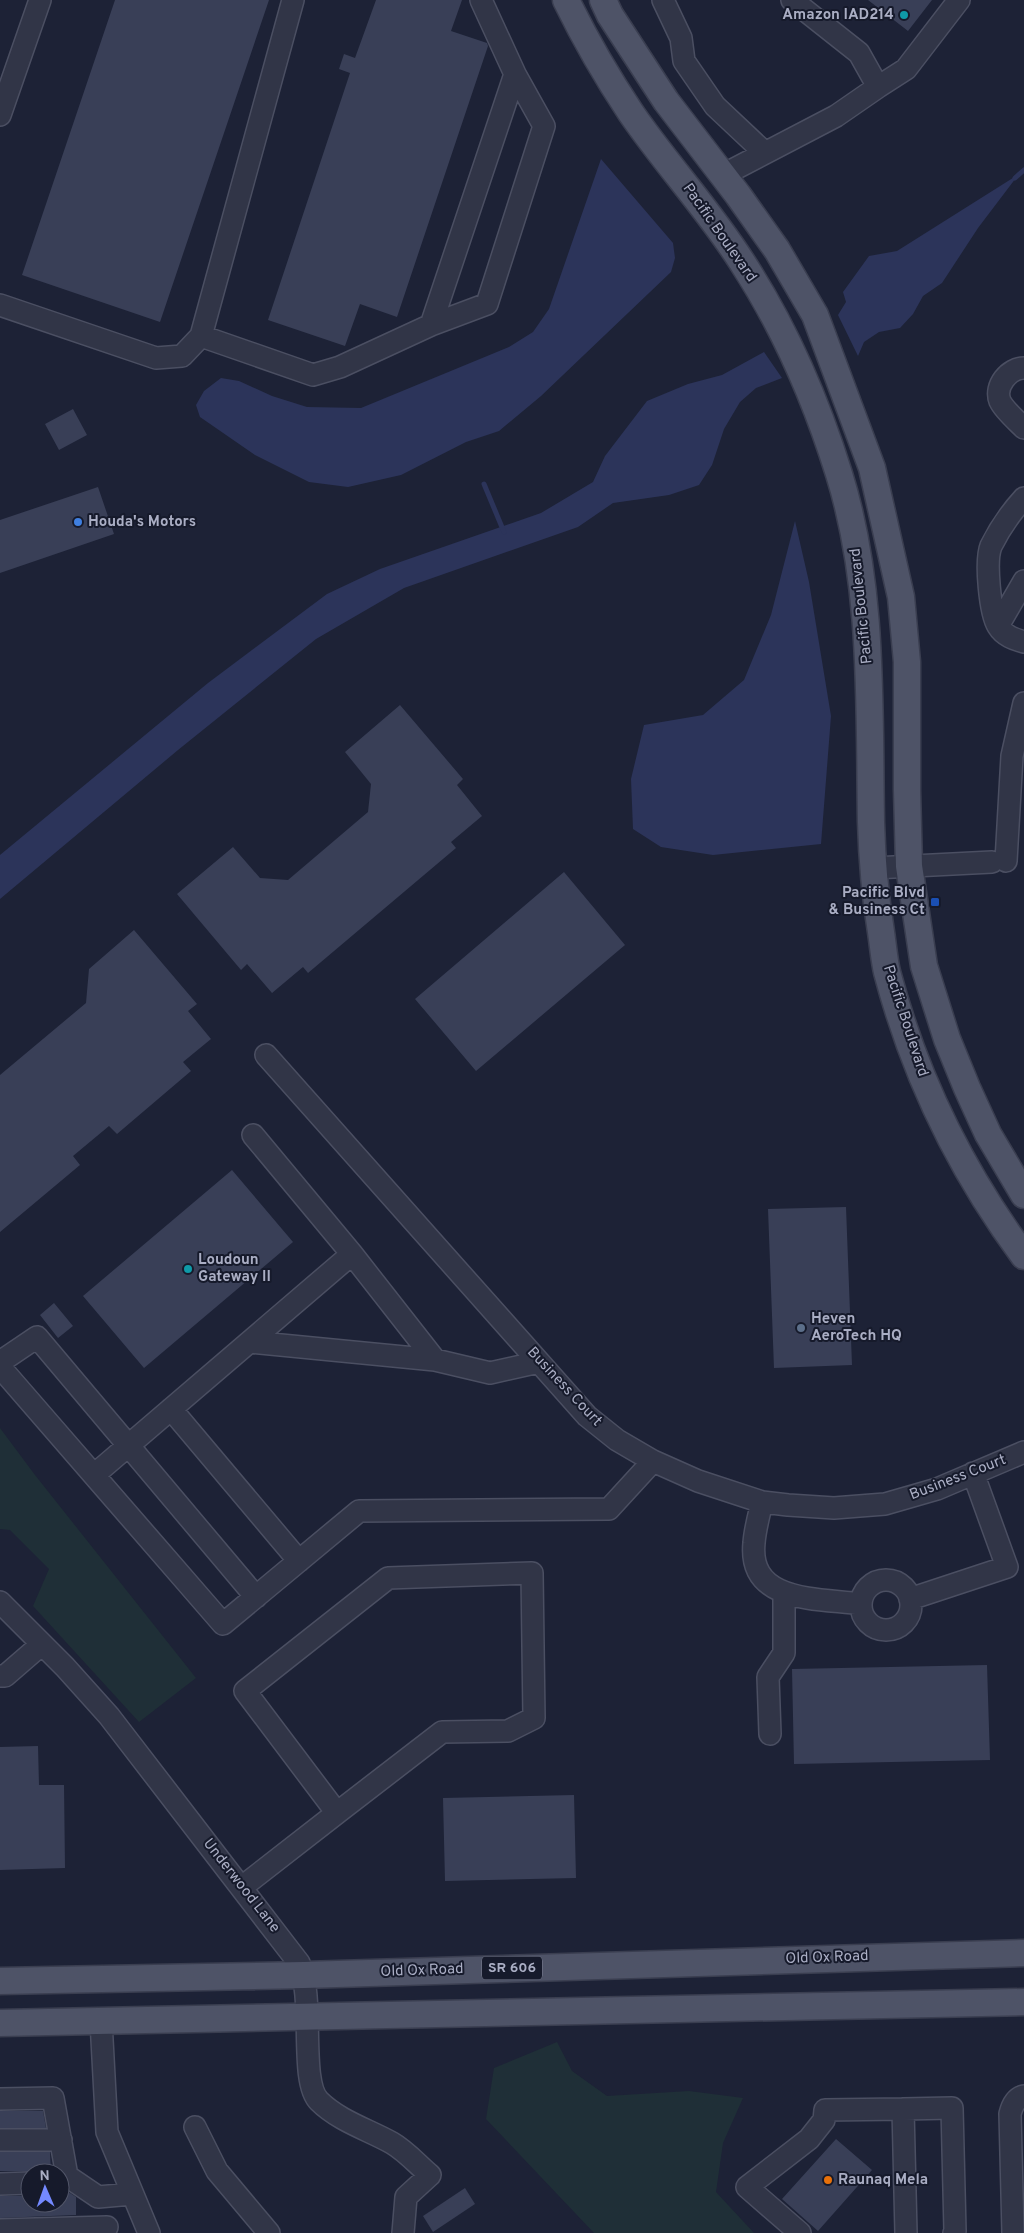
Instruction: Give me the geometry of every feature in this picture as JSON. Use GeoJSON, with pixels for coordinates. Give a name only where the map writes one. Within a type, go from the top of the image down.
{"type":"FeatureCollection","features":[{"type":"Feature","properties":{"kind":"main road","name":"Pacific Boulevard"},"geometry":{"type":"LineString","coordinates":[[566,0],[602,67],[632,115],[711,217],[742,262],[782,328],[807,386],[839,474],[856,545],[869,661],[871,823],[876,898],[886,969],[911,1046],[953,1143],[976,1186],[1024,1256]]}},
{"type":"Feature","properties":{"kind":"main road"},"geometry":{"type":"LineString","coordinates":[[603,0],[610,16],[666,101],[776,250],[815,315],[838,372],[872,468],[900,597],[907,662],[907,790],[910,866],[924,966],[947,1039],[988,1134],[1024,1195]]}},
{"type":"Feature","properties":{"kind":"main road","name":"Old Ox Road"},"geometry":{"type":"LineString","coordinates":[[0,1981],[304,1975],[1024,1953]]}},
{"type":"Feature","properties":{"kind":"main road"},"geometry":{"type":"LineString","coordinates":[[0,2023],[1024,2002]]}},
{"type":"Feature","properties":{"kind":"street"},"geometry":{"type":"LineString","coordinates":[[0,115],[40,0]]}},
{"type":"Feature","properties":{"kind":"street"},"geometry":{"type":"LineString","coordinates":[[0,305],[156,358],[182,356],[201,336],[293,0]]}},
{"type":"Feature","properties":{"kind":"street"},"geometry":{"type":"LineString","coordinates":[[201,336],[313,374],[340,367],[431,325],[487,304],[544,126],[515,74],[481,0]]}},
{"type":"Feature","properties":{"kind":"street"},"geometry":{"type":"LineString","coordinates":[[663,0],[681,38],[684,61],[716,106],[765,153]]}},
{"type":"Feature","properties":{"kind":"street"},"geometry":{"type":"LineString","coordinates":[[792,0],[860,53],[878,87]]}},
{"type":"Feature","properties":{"kind":"street"},"geometry":{"type":"LineString","coordinates":[[723,176],[836,116],[906,69],[959,0]]}},
{"type":"Feature","properties":{"kind":"street"},"geometry":{"type":"LineString","coordinates":[[431,325],[515,74]]}},
{"type":"Feature","properties":{"kind":"street"},"geometry":{"type":"LineString","coordinates":[[1024,368],[1012,370],[1000,385],[999,392],[1002,404],[1024,428]]}},
{"type":"Feature","properties":{"kind":"street"},"geometry":{"type":"LineString","coordinates":[[1024,498],[991,546],[987,561],[990,596],[998,626],[1009,637],[1024,642]]}},
{"type":"Feature","properties":{"kind":"street"},"geometry":{"type":"LineString","coordinates":[[998,626],[1024,581]]}},
{"type":"Feature","properties":{"kind":"street"},"geometry":{"type":"LineString","coordinates":[[874,868],[999,861],[1012,756],[1024,703]]}},
{"type":"Feature","properties":{"kind":"street","name":"Business Court"},"geometry":{"type":"LineString","coordinates":[[266,1055],[587,1416],[617,1440],[653,1461],[698,1481],[762,1502],[834,1508],[885,1504],[937,1489],[1024,1452]]}},
{"type":"Feature","properties":{"kind":"street"},"geometry":{"type":"LineString","coordinates":[[253,1135],[352,1254],[435,1360]]}},
{"type":"Feature","properties":{"kind":"street"},"geometry":{"type":"LineString","coordinates":[[94,1475],[352,1254]]}},
{"type":"Feature","properties":{"kind":"street"},"geometry":{"type":"LineString","coordinates":[[0,1362],[37,1337],[256,1597]]}},
{"type":"Feature","properties":{"kind":"street"},"geometry":{"type":"LineString","coordinates":[[250,1342],[435,1360],[490,1373],[539,1362]]}},
{"type":"Feature","properties":{"kind":"street"},"geometry":{"type":"LineString","coordinates":[[0,1367],[223,1624],[359,1511],[609,1509],[653,1461]]}},
{"type":"Feature","properties":{"kind":"street"},"geometry":{"type":"LineString","coordinates":[[171,1409],[299,1561]]}},
{"type":"Feature","properties":{"kind":"street"},"geometry":{"type":"LineString","coordinates":[[910,1598],[1007,1567],[973,1473]]}},
{"type":"Feature","properties":{"kind":"street"},"geometry":{"type":"LineString","coordinates":[[762,1502],[754,1543],[754,1559],[759,1572],[768,1585],[784,1594],[861,1604]]}},
{"type":"Feature","properties":{"kind":"street"},"geometry":{"type":"LineString","coordinates":[[242,1887],[442,1732],[508,1730],[534,1718],[532,1574],[388,1578],[244,1691],[337,1813]]}},
{"type":"Feature","properties":{"kind":"street"},"geometry":{"type":"LineString","coordinates":[[887,1580],[902,1585],[910,1598],[910,1613],[906,1622],[897,1628],[887,1630],[874,1627],[866,1621],[862,1614],[861,1604],[864,1592],[878,1581],[887,1580]]}},
{"type":"Feature","properties":{"kind":"street"},"geometry":{"type":"LineString","coordinates":[[770,1734],[768,1677],[784,1653],[784,1594]]}},
{"type":"Feature","properties":{"kind":"street","name":"Underwood Lane"},"geometry":{"type":"LineString","coordinates":[[0,1602],[110,1716],[286,1943],[304,1975],[309,2016],[311,2086],[318,2100],[336,2114],[395,2144],[430,2176],[406,2197],[403,2233]]}},
{"type":"Feature","properties":{"kind":"street"},"geometry":{"type":"LineString","coordinates":[[0,1676],[5,1676],[42,1644]]}},
{"type":"Feature","properties":{"kind":"street"},"geometry":{"type":"LineString","coordinates":[[101,2021],[107,2132],[149,2233]]}},
{"type":"Feature","properties":{"kind":"street"},"geometry":{"type":"LineString","coordinates":[[1013,2233],[1017,2161],[1010,2114],[1012,2105],[1020,2097],[1024,2096]]}},
{"type":"Feature","properties":{"kind":"street"},"geometry":{"type":"LineString","coordinates":[[0,2099],[53,2098],[65,2163]]}},
{"type":"Feature","properties":{"kind":"street"},"geometry":{"type":"LineString","coordinates":[[800,2233],[747,2187],[809,2139],[824,2120],[824,2110],[952,2108],[954,2233]]}},
{"type":"Feature","properties":{"kind":"street"},"geometry":{"type":"LineString","coordinates":[[903,2109],[906,2233]]}},
{"type":"Feature","properties":{"kind":"street"},"geometry":{"type":"LineString","coordinates":[[195,2127],[217,2171],[269,2233]]}},
{"type":"Feature","properties":{"kind":"street"},"geometry":{"type":"LineString","coordinates":[[0,2140],[61,2140]]}},
{"type":"Feature","properties":{"kind":"street"},"geometry":{"type":"LineString","coordinates":[[70,2183],[98,2196],[132,2194]]}},
{"type":"Feature","properties":{"kind":"street"},"geometry":{"type":"LineString","coordinates":[[0,2184],[20,2184]]}},
{"type":"Feature","properties":{"kind":"street"},"geometry":{"type":"LineString","coordinates":[[0,2230],[108,2230],[98,2196]]}},
{"type":"Feature","properties":{"kind":"shaded area"},"geometry":{"type":"Polygon","coordinates":[[[0,1428],[196,1678],[139,1722],[33,1606],[49,1569],[10,1530],[0,1529],[0,1428]]]}},
{"type":"Feature","properties":{"kind":"shaded area"},"geometry":{"type":"Polygon","coordinates":[[[557,2042],[572,2071],[607,2096],[689,2091],[743,2098],[723,2143],[716,2192],[754,2233],[594,2233],[486,2119],[494,2068],[557,2042]]]}},
{"type":"Feature","properties":{"kind":"water"},"geometry":{"type":"Polygon","coordinates":[[[601,159],[673,243],[675,258],[671,272],[541,396],[499,431],[466,442],[401,475],[348,487],[309,482],[255,455],[200,417],[196,405],[204,391],[221,378],[239,381],[272,396],[307,407],[361,408],[509,347],[533,332],[549,309],[601,159]]]}},
{"type":"Feature","properties":{"kind":"water"},"geometry":{"type":"Polygon","coordinates":[[[1019,174],[978,228],[942,283],[923,296],[913,314],[900,328],[879,332],[864,342],[858,356],[838,315],[846,302],[843,292],[869,256],[897,251],[1019,174]]]}},
{"type":"Feature","properties":{"kind":"water"},"geometry":{"type":"Polygon","coordinates":[[[764,352],[782,378],[756,388],[740,402],[724,429],[712,465],[699,485],[669,495],[613,503],[578,527],[404,588],[316,639],[178,750],[0,899],[0,855],[208,683],[327,594],[380,569],[541,513],[593,482],[605,456],[647,401],[688,384],[722,375],[764,352]]]}},
{"type":"Feature","properties":{"kind":"water"},"geometry":{"type":"Polygon","coordinates":[[[795,521],[809,582],[831,716],[821,844],[713,855],[661,847],[633,829],[631,779],[644,725],[703,715],[744,680],[771,615],[795,521]]]}},
{"type":"Feature","properties":{"kind":"building"},"geometry":{"type":"Polygon","coordinates":[[[115,0],[269,0],[160,322],[22,275],[115,0]]]}},
{"type":"Feature","properties":{"kind":"building"},"geometry":{"type":"Polygon","coordinates":[[[376,0],[462,0],[451,31],[487,43],[488,46],[397,317],[360,304],[345,346],[268,320],[350,73],[339,69],[344,54],[355,58],[376,0]]]}},
{"type":"Feature","properties":{"kind":"building","name":"Amazon IAD214"},"geometry":{"type":"Polygon","coordinates":[[[868,0],[932,0],[908,31],[868,0]]]}},
{"type":"Feature","properties":{"kind":"building"},"geometry":{"type":"Polygon","coordinates":[[[73,409],[87,435],[59,450],[45,424],[73,409]]]}},
{"type":"Feature","properties":{"kind":"building"},"geometry":{"type":"Polygon","coordinates":[[[98,487],[114,534],[0,573],[0,520],[98,487]]]}},
{"type":"Feature","properties":{"kind":"building"},"geometry":{"type":"Polygon","coordinates":[[[400,705],[463,779],[457,785],[482,816],[451,842],[456,848],[308,973],[303,967],[272,993],[247,964],[241,970],[177,894],[233,847],[260,878],[288,880],[368,812],[371,784],[345,752],[400,705]]]}},
{"type":"Feature","properties":{"kind":"building"},"geometry":{"type":"Polygon","coordinates":[[[564,872],[625,945],[476,1071],[415,999],[564,872]]]}},
{"type":"Feature","properties":{"kind":"building"},"geometry":{"type":"Polygon","coordinates":[[[134,930],[197,1004],[188,1011],[211,1039],[183,1062],[191,1071],[117,1134],[109,1126],[73,1156],[80,1165],[0,1232],[0,1075],[86,1003],[89,969],[134,930]]]}},
{"type":"Feature","properties":{"kind":"building","name":"Loudoun Gateway II"},"geometry":{"type":"Polygon","coordinates":[[[232,1170],[293,1242],[144,1368],[83,1296],[232,1170]]]}},
{"type":"Feature","properties":{"kind":"building"},"geometry":{"type":"Polygon","coordinates":[[[846,1207],[852,1365],[774,1368],[768,1209],[846,1207]]]}},
{"type":"Feature","properties":{"kind":"building"},"geometry":{"type":"Polygon","coordinates":[[[54,1303],[73,1326],[58,1338],[40,1315],[54,1303]]]}},
{"type":"Feature","properties":{"kind":"building"},"geometry":{"type":"Polygon","coordinates":[[[987,1665],[990,1760],[794,1764],[792,1669],[987,1665]]]}},
{"type":"Feature","properties":{"kind":"building"},"geometry":{"type":"Polygon","coordinates":[[[38,1746],[39,1785],[64,1785],[65,1868],[0,1870],[0,1747],[38,1746]]]}},
{"type":"Feature","properties":{"kind":"building"},"geometry":{"type":"Polygon","coordinates":[[[574,1795],[576,1878],[445,1881],[443,1798],[574,1795]]]}},
{"type":"Feature","properties":{"kind":"building"},"geometry":{"type":"Polygon","coordinates":[[[0,2111],[43,2111],[46,2128],[0,2128],[0,2111]]]}},
{"type":"Feature","properties":{"kind":"building"},"geometry":{"type":"Polygon","coordinates":[[[836,2139],[872,2170],[818,2231],[782,2199],[836,2139]]]}},
{"type":"Feature","properties":{"kind":"building"},"geometry":{"type":"Polygon","coordinates":[[[0,2152],[50,2152],[51,2163],[20,2163],[20,2171],[0,2171],[0,2152]]]}},
{"type":"Feature","properties":{"kind":"building"},"geometry":{"type":"Polygon","coordinates":[[[465,2188],[475,2204],[433,2232],[423,2216],[465,2188]]]}},
{"type":"Feature","properties":{"kind":"building"},"geometry":{"type":"Polygon","coordinates":[[[70,2193],[76,2197],[76,2215],[0,2218],[0,2196],[20,2196],[20,2213],[70,2213],[70,2193]]]}},
{"type":"Feature","properties":{"kind":"waterway"},"geometry":{"type":"LineString","coordinates":[[1015,178],[1024,170]]}},
{"type":"Feature","properties":{"kind":"waterway"},"geometry":{"type":"LineString","coordinates":[[484,484],[504,532]]}},
{"type":"Feature","properties":{"kind":"place","name":"Amazon IAD214"},"geometry":{"type":"Point","coordinates":[904,15]}},
{"type":"Feature","properties":{"kind":"place","name":"Houda's Motors"},"geometry":{"type":"Point","coordinates":[78,522]}},
{"type":"Feature","properties":{"kind":"place","name":"Pacific Blvd & Business Ct"},"geometry":{"type":"Point","coordinates":[935,902]}},
{"type":"Feature","properties":{"kind":"place","name":"Loudoun Gateway II"},"geometry":{"type":"Point","coordinates":[188,1269]}},
{"type":"Feature","properties":{"kind":"place","name":"Heven AeroTech HQ"},"geometry":{"type":"Point","coordinates":[801,1328]}},
{"type":"Feature","properties":{"kind":"place","name":"Raunaq Mela"},"geometry":{"type":"Point","coordinates":[828,2180]}}]}
